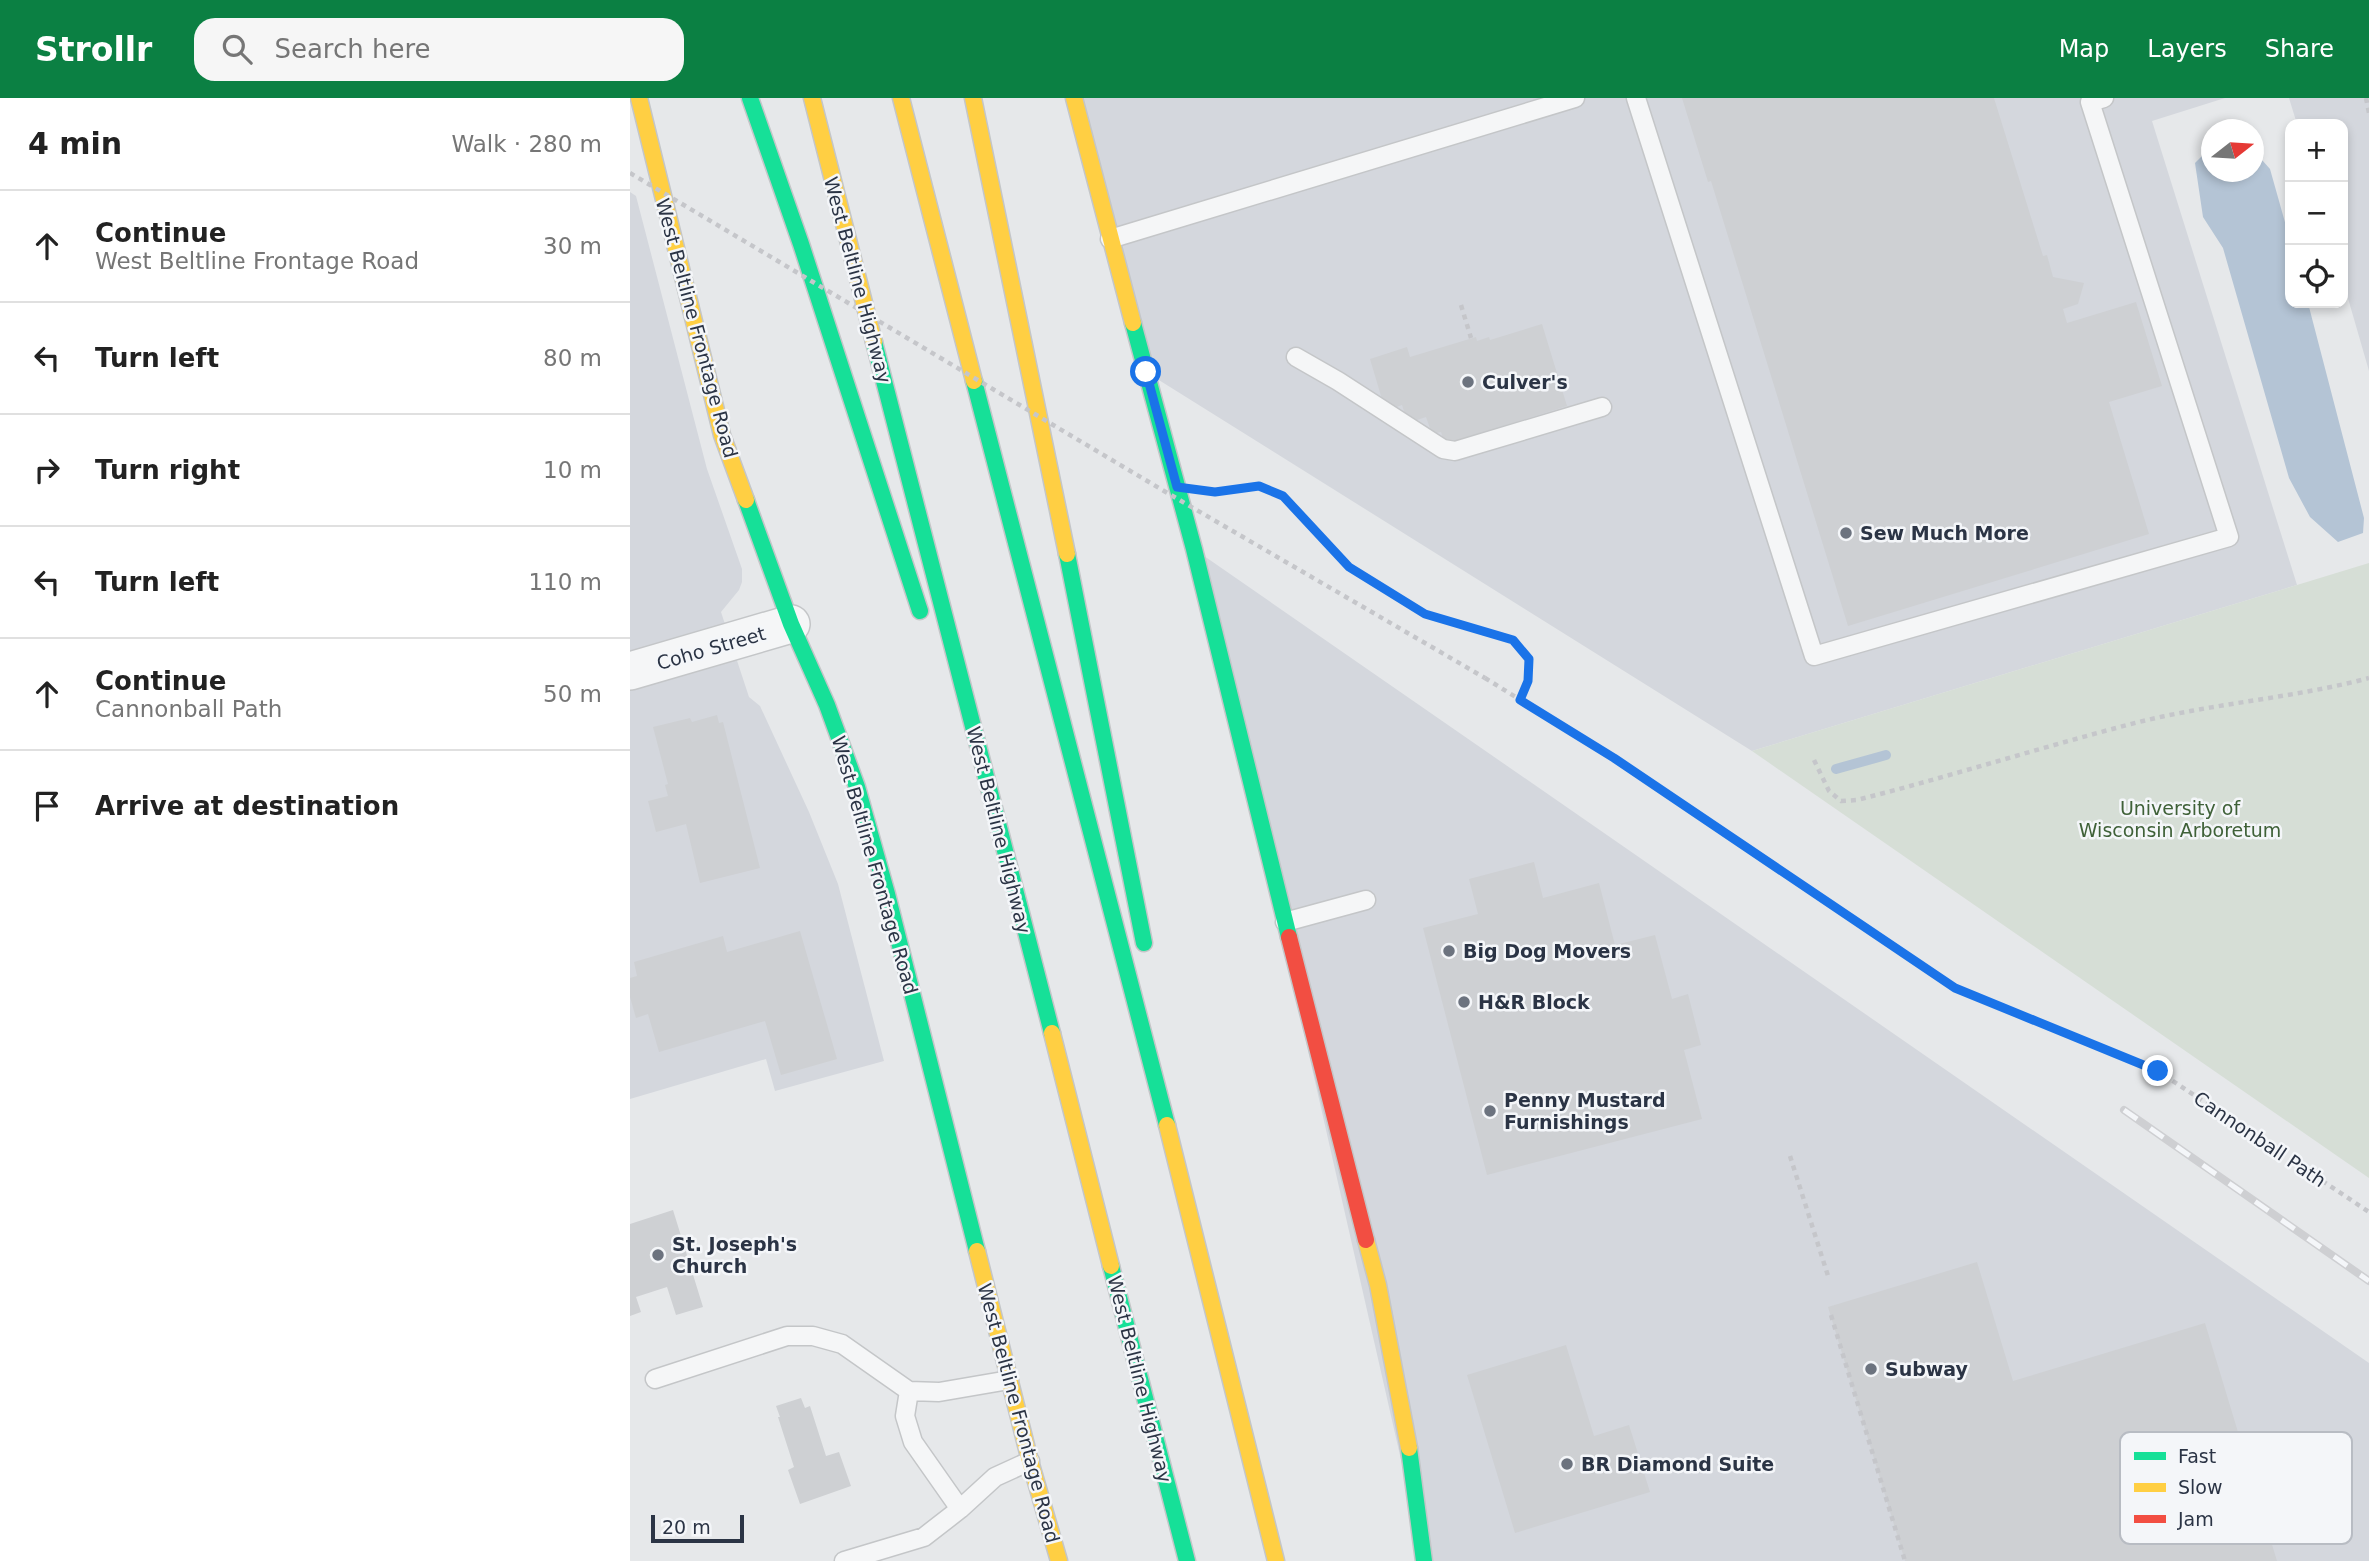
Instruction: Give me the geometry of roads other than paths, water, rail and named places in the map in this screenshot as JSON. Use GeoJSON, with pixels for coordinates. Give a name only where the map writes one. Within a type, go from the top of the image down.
{"type":"FeatureCollection","features":[{"type":"Feature","properties":{"kind":"main road","name":"West Beltline Frontage Road"},"geometry":{"type":"LineString","coordinates":[[639,98],[722,436],[791,624],[827,705],[857,787],[1030,1461],[1059,1561]]}},
{"type":"Feature","properties":{"kind":"main road"},"geometry":{"type":"LineString","coordinates":[[750,98],[801,244],[923,622]]}},
{"type":"Feature","properties":{"kind":"main road","name":"West Beltline Highway"},"geometry":{"type":"LineString","coordinates":[[812,98],[1187,1561]]}},
{"type":"Feature","properties":{"kind":"main road"},"geometry":{"type":"LineString","coordinates":[[901,98],[1214,1306],[1276,1561]]}},
{"type":"Feature","properties":{"kind":"main road"},"geometry":{"type":"LineString","coordinates":[[973,98],[1092,674],[1147,957]]}},
{"type":"Feature","properties":{"kind":"main road"},"geometry":{"type":"LineString","coordinates":[[1074,98],[1177,487],[1374,1272],[1393,1354],[1416,1487],[1424,1561]]}},
{"type":"Feature","properties":{"kind":"main road"},"geometry":{"type":"LineString","coordinates":[[953,715],[1027,941]]}},
{"type":"Feature","properties":{"kind":"main road"},"geometry":{"type":"LineString","coordinates":[[1167,1064],[1214,1306]]}},
{"type":"Feature","properties":{"kind":"street","name":"Coho Street"},"geometry":{"type":"LineString","coordinates":[[630,671],[791,624]]}},
{"type":"Feature","properties":{"kind":"lane"},"geometry":{"type":"LineString","coordinates":[[1110,239],[1575,98]]}},
{"type":"Feature","properties":{"kind":"lane"},"geometry":{"type":"LineString","coordinates":[[1636,98],[1814,656],[2229,537],[2090,102],[2104,98]]}},
{"type":"Feature","properties":{"kind":"lane"},"geometry":{"type":"LineString","coordinates":[[1296,358],[1338,381],[1443,449],[1455,451],[1602,407]]}},
{"type":"Feature","properties":{"kind":"lane"},"geometry":{"type":"LineString","coordinates":[[1285,922],[1366,900]]}},
{"type":"Feature","properties":{"kind":"lane"},"geometry":{"type":"LineString","coordinates":[[655,1379],[787,1336],[813,1336],[842,1344],[909,1391],[939,1392],[1009,1380]]}},
{"type":"Feature","properties":{"kind":"lane"},"geometry":{"type":"LineString","coordinates":[[909,1391],[905,1416],[913,1442],[960,1509]]}},
{"type":"Feature","properties":{"kind":"lane"},"geometry":{"type":"LineString","coordinates":[[844,1561],[923,1537],[960,1509],[995,1477],[1030,1461]]}},
{"type":"Feature","properties":{"kind":"water"},"geometry":{"type":"Polygon","coordinates":[[[2201,157],[2201,182],[2264,182],[2264,162],[2270,169],[2285,222],[2285,308],[2309,308],[2364,518],[2363,533],[2338,542],[2310,517],[2289,478],[2223,248],[2203,217],[2195,163],[2201,157]]]}},
{"type":"Feature","properties":{"kind":"waterway"},"geometry":{"type":"LineString","coordinates":[[1836,769],[1886,755]]}},
{"type":"Feature","properties":{"kind":"railway"},"geometry":{"type":"LineString","coordinates":[[2124,1110],[2369,1281]]}},
{"type":"Feature","properties":{"kind":"place","name":"Culver's"},"geometry":{"type":"Point","coordinates":[1468,382]}},
{"type":"Feature","properties":{"kind":"place","name":"Sew Much More"},"geometry":{"type":"Point","coordinates":[1846,533]}},
{"type":"Feature","properties":{"kind":"place","name":"Big Dog Movers"},"geometry":{"type":"Point","coordinates":[1449,951]}},
{"type":"Feature","properties":{"kind":"place","name":"H&R Block"},"geometry":{"type":"Point","coordinates":[1464,1002]}},
{"type":"Feature","properties":{"kind":"place","name":"Penny Mustard Furnishings"},"geometry":{"type":"Point","coordinates":[1490,1111]}},
{"type":"Feature","properties":{"kind":"place","name":"St. Joseph's Church"},"geometry":{"type":"Point","coordinates":[658,1255]}},
{"type":"Feature","properties":{"kind":"place","name":"Subway"},"geometry":{"type":"Point","coordinates":[1871,1369]}},
{"type":"Feature","properties":{"kind":"place","name":"BR Diamond Suite"},"geometry":{"type":"Point","coordinates":[1567,1464]}},
{"type":"Feature","properties":{"kind":"park label","name":"University of Wisconsin Arboretum"},"geometry":{"type":"Point","coordinates":[2180,819]}}]}
